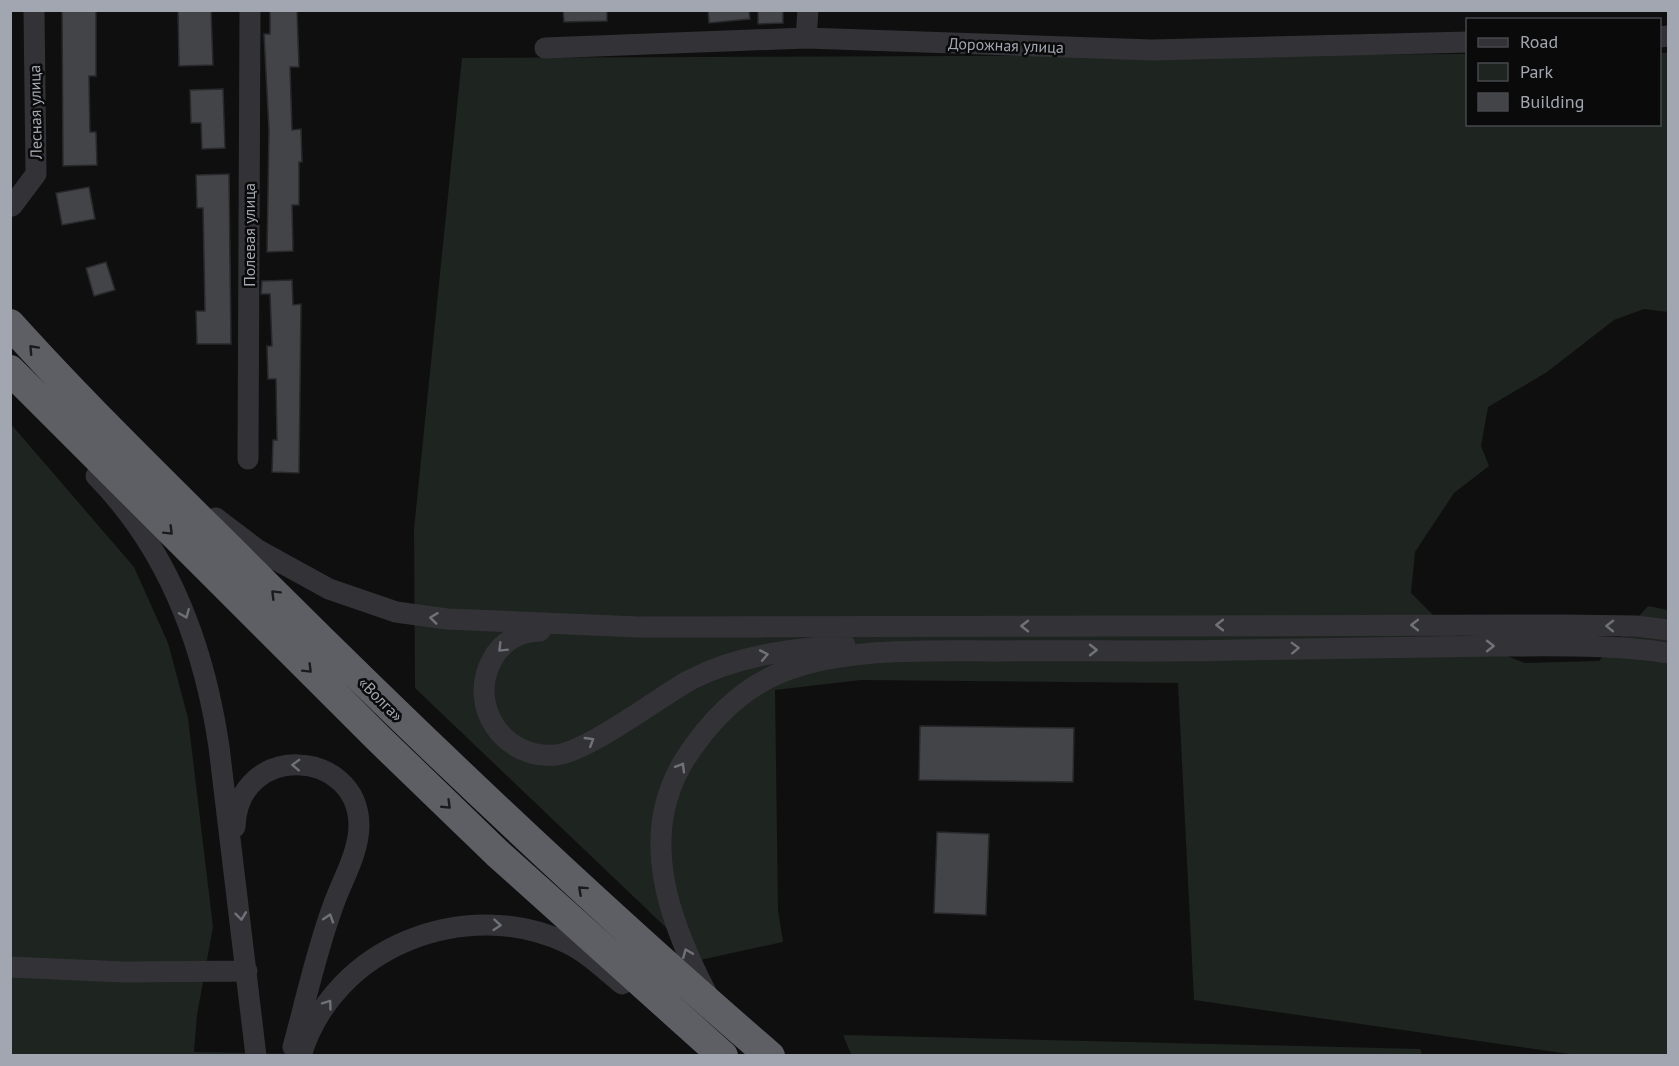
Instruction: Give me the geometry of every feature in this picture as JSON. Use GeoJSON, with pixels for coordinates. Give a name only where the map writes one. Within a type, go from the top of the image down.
{"type":"FeatureCollection","features":[{"type":"Feature","properties":{"kind":"highway","name":"«Волга»"},"geometry":{"type":"LineString","coordinates":[[10,324],[57,374],[465,780],[770,1056]]}},
{"type":"Feature","properties":{"kind":"highway","name":"«Волга»"},"geometry":{"type":"LineString","coordinates":[[10,370],[403,763],[497,853],[723,1056]]}},
{"type":"Feature","properties":{"kind":"street","name":"Лесная улица"},"geometry":{"type":"LineString","coordinates":[[12,206],[36,174],[34,10]]}},
{"type":"Feature","properties":{"kind":"street","name":"Полевая улица"},"geometry":{"type":"LineString","coordinates":[[249,459],[250,10]]}},
{"type":"Feature","properties":{"kind":"street"},"geometry":{"type":"LineString","coordinates":[[806,38],[808,10]]}},
{"type":"Feature","properties":{"kind":"street","name":"Дорожная улица"},"geometry":{"type":"LineString","coordinates":[[545,48],[806,38],[1152,50],[1466,42]]}},
{"type":"Feature","properties":{"kind":"street"},"geometry":{"type":"LineString","coordinates":[[57,374],[146,446],[223,524],[267,555],[329,589],[396,612],[447,620],[639,627]]}},
{"type":"Feature","properties":{"kind":"street"},"geometry":{"type":"LineString","coordinates":[[34,395],[63,442],[110,489],[139,525],[166,570],[201,655],[213,702],[228,830],[234,858],[256,1056]]}},
{"type":"Feature","properties":{"kind":"street"},"geometry":{"type":"LineString","coordinates":[[908,651],[854,644],[794,649],[753,657],[692,680],[579,748],[557,755],[537,755],[521,750],[496,731],[488,715],[484,698],[485,677],[492,660],[516,636],[536,631],[639,627],[1563,625],[1636,626],[1668,630]]}},
{"type":"Feature","properties":{"kind":"street"},"geometry":{"type":"LineString","coordinates":[[713,1005],[681,938],[666,897],[661,872],[661,825],[667,798],[677,772],[716,717],[747,691],[772,676],[796,667],[908,651],[1561,646],[1634,648],[1668,652]]}},
{"type":"Feature","properties":{"kind":"street"},"geometry":{"type":"LineString","coordinates":[[234,858],[235,815],[240,800],[248,786],[272,768],[289,764],[317,768],[339,782],[351,795],[359,824],[358,840],[320,946],[291,1056]]}},
{"type":"Feature","properties":{"kind":"street"},"geometry":{"type":"LineString","coordinates":[[301,1056],[310,1032],[331,999],[367,963],[395,945],[419,936],[469,925],[513,927],[567,943],[586,954],[639,998],[697,1033]]}},
{"type":"Feature","properties":{"kind":"street"},"geometry":{"type":"LineString","coordinates":[[10,967],[124,972],[247,971]]}},
{"type":"Feature","properties":{"kind":"green space"},"geometry":{"type":"Polygon","coordinates":[[[1661,53],[1668,53],[1668,312],[1644,309],[1614,320],[1547,372],[1488,407],[1481,446],[1489,466],[1454,493],[1415,552],[1411,593],[1453,635],[1525,663],[1599,661],[1648,606],[1668,610],[1668,1055],[1576,1055],[1194,1000],[1178,683],[861,680],[775,690],[778,910],[783,942],[700,960],[415,688],[414,529],[462,58],[1466,54],[1466,126],[1661,126],[1661,53]]]}},
{"type":"Feature","properties":{"kind":"green space"},"geometry":{"type":"Polygon","coordinates":[[[10,423],[134,567],[168,643],[188,718],[213,927],[197,1015],[194,1052],[361,1055],[11,1055],[10,423]]]}},
{"type":"Feature","properties":{"kind":"green space"},"geometry":{"type":"Polygon","coordinates":[[[843,1035],[1420,1049],[1422,1055],[852,1056],[843,1035]]]}},
{"type":"Feature","properties":{"kind":"building"},"geometry":{"type":"Polygon","coordinates":[[[62,10],[96,10],[96,76],[89,76],[90,132],[96,132],[97,165],[63,166],[62,10]]]}},
{"type":"Feature","properties":{"kind":"building"},"geometry":{"type":"Polygon","coordinates":[[[178,10],[211,10],[213,65],[179,66],[178,10]]]}},
{"type":"Feature","properties":{"kind":"building"},"geometry":{"type":"Polygon","coordinates":[[[270,10],[297,10],[299,67],[290,67],[292,130],[301,129],[302,162],[299,162],[299,205],[292,205],[293,251],[267,252],[269,130],[264,34],[270,34],[270,10]]]}},
{"type":"Feature","properties":{"kind":"building"},"geometry":{"type":"Polygon","coordinates":[[[563,10],[607,10],[607,21],[564,22],[563,10]]]}},
{"type":"Feature","properties":{"kind":"building"},"geometry":{"type":"Polygon","coordinates":[[[708,10],[749,10],[750,19],[709,23],[708,10]]]}},
{"type":"Feature","properties":{"kind":"building"},"geometry":{"type":"Polygon","coordinates":[[[758,10],[783,10],[783,23],[758,24],[758,10]]]}},
{"type":"Feature","properties":{"kind":"building"},"geometry":{"type":"Polygon","coordinates":[[[223,89],[225,148],[202,149],[201,123],[191,123],[190,90],[223,89]]]}},
{"type":"Feature","properties":{"kind":"building"},"geometry":{"type":"Polygon","coordinates":[[[229,174],[231,344],[197,344],[196,311],[205,311],[203,208],[197,208],[196,175],[229,174]]]}},
{"type":"Feature","properties":{"kind":"building"},"geometry":{"type":"Polygon","coordinates":[[[89,187],[95,219],[62,225],[56,193],[89,187]]]}},
{"type":"Feature","properties":{"kind":"building"},"geometry":{"type":"Polygon","coordinates":[[[106,262],[115,290],[94,296],[86,268],[106,262]]]}},
{"type":"Feature","properties":{"kind":"building"},"geometry":{"type":"Polygon","coordinates":[[[292,280],[293,305],[301,304],[299,473],[272,472],[273,440],[277,440],[276,379],[268,379],[267,346],[272,346],[270,294],[261,294],[262,281],[292,280]]]}},
{"type":"Feature","properties":{"kind":"building"},"geometry":{"type":"Polygon","coordinates":[[[920,726],[1074,728],[1073,782],[919,780],[920,726]]]}},
{"type":"Feature","properties":{"kind":"building"},"geometry":{"type":"Polygon","coordinates":[[[937,832],[989,834],[986,915],[934,913],[937,832]]]}}]}
